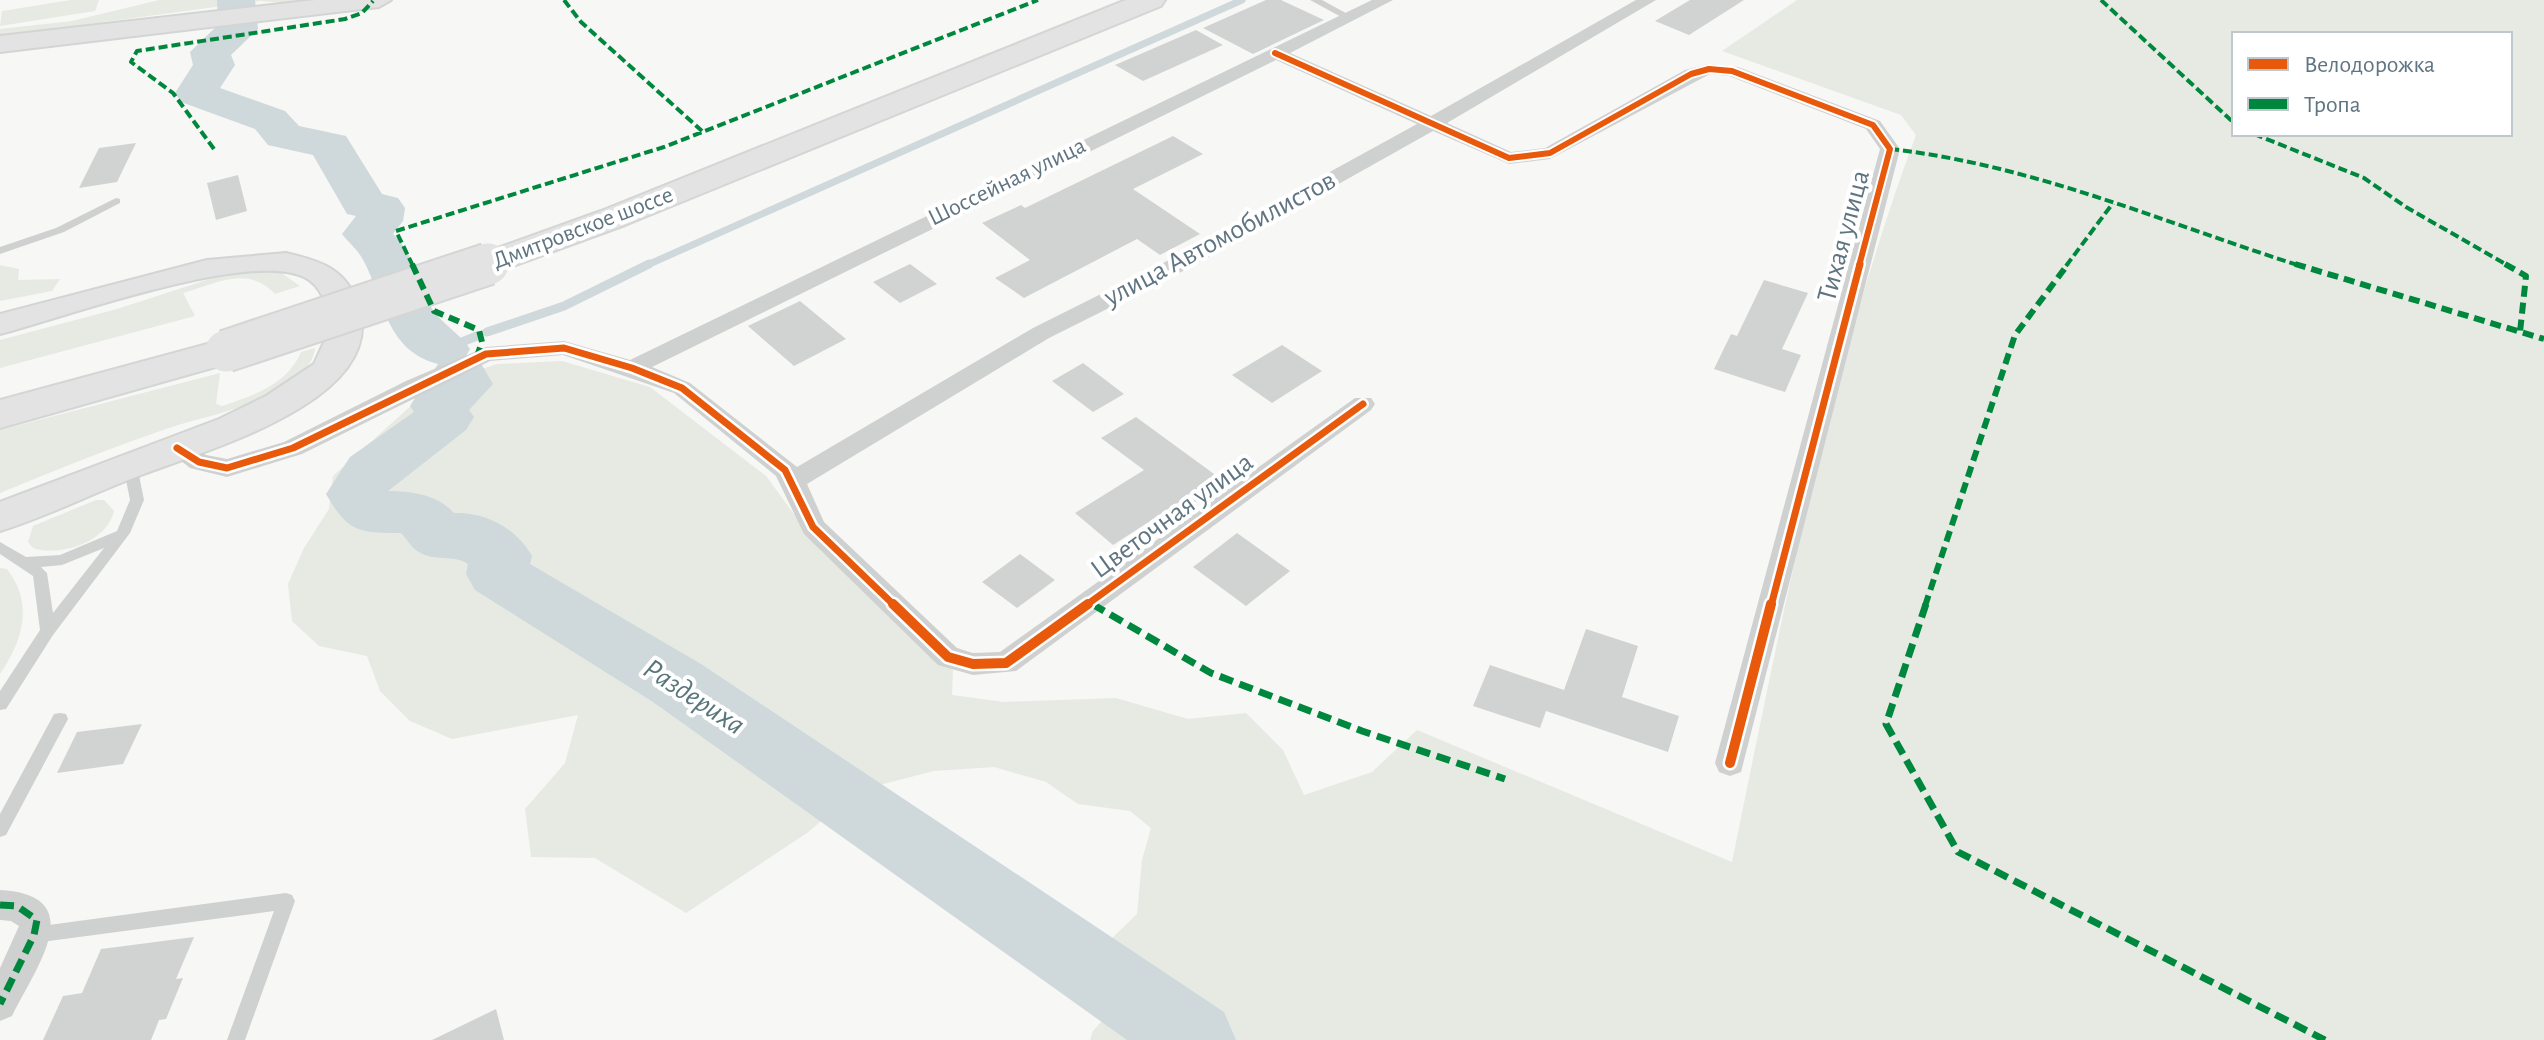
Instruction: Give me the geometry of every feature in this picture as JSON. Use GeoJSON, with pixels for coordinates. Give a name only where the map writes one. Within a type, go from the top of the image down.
{"type":"FeatureCollection","features":[{"type":"Feature","properties":{"kind":"highway","name":"Дмитровское шоссе"},"geometry":{"type":"LineString","coordinates":[[486,255],[600,205],[1116,0]]}},
{"type":"Feature","properties":{"kind":"highway","name":"Дмитровское шоссе"},"geometry":{"type":"LineString","coordinates":[[0,414],[486,255],[613,218],[1151,0]]}},
{"type":"Feature","properties":{"kind":"highway","name":"Дмитровское шоссе"},"geometry":{"type":"LineString","coordinates":[[0,391],[223,341]]}},
{"type":"Feature","properties":{"kind":"street","name":"Шоссейная улица"},"geometry":{"type":"LineString","coordinates":[[632,368],[1385,0]]}},
{"type":"Feature","properties":{"kind":"street","name":"улица Автомобилистов"},"geometry":{"type":"LineString","coordinates":[[793,481],[1041,333],[1181,263],[1648,0]]}},
{"type":"Feature","properties":{"kind":"street"},"geometry":{"type":"LineString","coordinates":[[0,44],[364,1]]}},
{"type":"Feature","properties":{"kind":"street","name":"Тихая улица"},"geometry":{"type":"LineString","coordinates":[[1275,53],[1509,158],[1529,158],[1550,153],[1691,74],[1709,69],[1732,71],[1873,125],[1890,149],[1730,763]]}},
{"type":"Feature","properties":{"kind":"street"},"geometry":{"type":"LineString","coordinates":[[0,324],[196,272],[243,264],[303,265],[335,286],[347,327],[340,350],[325,373],[280,404],[0,517]]}},
{"type":"Feature","properties":{"kind":"street"},"geometry":{"type":"LineString","coordinates":[[177,448],[199,462],[227,468],[293,448],[414,386],[486,354],[564,348],[632,368],[682,388],[793,481]]}},
{"type":"Feature","properties":{"kind":"street","name":"Цветочная улица"},"geometry":{"type":"LineString","coordinates":[[793,481],[813,527],[948,657],[973,664],[1006,663],[1363,404]]}},
{"type":"Feature","properties":{"kind":"street"},"geometry":{"type":"LineString","coordinates":[[0,905],[29,912],[37,920],[34,935],[0,1004]]}},
{"type":"Feature","properties":{"kind":"lane"},"geometry":{"type":"LineString","coordinates":[[1315,0],[1348,17]]}},
{"type":"Feature","properties":{"kind":"lane"},"geometry":{"type":"LineString","coordinates":[[0,251],[60,230],[116,201]]}},
{"type":"Feature","properties":{"kind":"lane"},"geometry":{"type":"LineString","coordinates":[[0,704],[48,631],[123,533],[137,500],[130,465]]}},
{"type":"Feature","properties":{"kind":"lane"},"geometry":{"type":"LineString","coordinates":[[27,562],[62,560],[123,533]]}},
{"type":"Feature","properties":{"kind":"lane"},"geometry":{"type":"LineString","coordinates":[[0,547],[40,573],[48,631]]}},
{"type":"Feature","properties":{"kind":"lane"},"geometry":{"type":"LineString","coordinates":[[0,830],[60,719]]}},
{"type":"Feature","properties":{"kind":"lane"},"geometry":{"type":"LineString","coordinates":[[34,935],[286,901],[236,1040]]}},
{"type":"Feature","properties":{"kind":"shaded area"},"geometry":{"type":"Polygon","coordinates":[[[71,0],[99,0],[95,11],[0,26],[2,11],[71,0]]]}},
{"type":"Feature","properties":{"kind":"shaded area"},"geometry":{"type":"Polygon","coordinates":[[[159,0],[296,0],[298,4],[260,1],[0,36],[0,29],[72,21],[159,0]]]}},
{"type":"Feature","properties":{"kind":"shaded area"},"geometry":{"type":"Polygon","coordinates":[[[1797,0],[2544,0],[2544,1040],[1090,1040],[1093,1031],[1147,971],[1110,940],[1137,914],[1142,860],[1151,828],[1130,811],[1078,804],[1046,782],[994,767],[934,771],[856,791],[807,833],[686,913],[595,858],[531,857],[525,809],[565,763],[578,715],[452,739],[410,721],[380,691],[367,656],[319,646],[292,621],[288,584],[304,548],[329,509],[333,476],[434,385],[497,364],[562,361],[650,387],[766,476],[821,551],[953,670],[952,695],[1004,702],[1116,698],[1188,719],[1246,713],[1283,750],[1304,795],[1372,772],[1417,730],[1732,862],[1789,586],[1833,404],[1885,223],[1916,135],[1901,115],[1722,51],[1797,0]]]}},
{"type":"Feature","properties":{"kind":"shaded area"},"geometry":{"type":"Polygon","coordinates":[[[0,265],[19,269],[18,280],[60,279],[52,291],[0,301],[0,265]]]}},
{"type":"Feature","properties":{"kind":"shaded area"},"geometry":{"type":"Polygon","coordinates":[[[254,270],[280,272],[300,286],[275,294],[254,280],[220,281],[183,293],[195,316],[0,368],[0,340],[117,309],[225,274],[254,270]]]}},
{"type":"Feature","properties":{"kind":"shaded area"},"geometry":{"type":"Polygon","coordinates":[[[315,348],[312,359],[301,374],[261,399],[133,441],[0,493],[0,430],[220,373],[216,404],[222,406],[246,398],[278,381],[301,352],[315,348]]]}},
{"type":"Feature","properties":{"kind":"shaded area"},"geometry":{"type":"Polygon","coordinates":[[[96,500],[104,500],[114,511],[110,522],[93,539],[56,550],[33,548],[28,542],[33,526],[96,500]]]}},
{"type":"Feature","properties":{"kind":"shaded area"},"geometry":{"type":"Polygon","coordinates":[[[0,568],[7,569],[15,582],[23,609],[15,648],[0,674],[0,568]]]}},
{"type":"Feature","properties":{"kind":"building"},"geometry":{"type":"Polygon","coordinates":[[[1266,0],[1281,0],[1324,20],[1253,54],[1203,28],[1266,0]]]}},
{"type":"Feature","properties":{"kind":"building"},"geometry":{"type":"Polygon","coordinates":[[[1690,0],[1744,0],[1689,35],[1655,21],[1690,0]]]}},
{"type":"Feature","properties":{"kind":"building"},"geometry":{"type":"Polygon","coordinates":[[[1196,30],[1223,45],[1143,81],[1115,65],[1196,30]]]}},
{"type":"Feature","properties":{"kind":"building"},"geometry":{"type":"Polygon","coordinates":[[[1173,136],[1203,154],[1133,189],[1200,234],[1160,255],[1137,239],[1024,298],[995,278],[1030,260],[982,223],[1021,205],[1025,208],[1173,136]]]}},
{"type":"Feature","properties":{"kind":"building"},"geometry":{"type":"Polygon","coordinates":[[[136,143],[117,182],[79,188],[99,148],[136,143]]]}},
{"type":"Feature","properties":{"kind":"building"},"geometry":{"type":"Polygon","coordinates":[[[238,175],[247,211],[216,220],[207,183],[238,175]]]}},
{"type":"Feature","properties":{"kind":"building"},"geometry":{"type":"Polygon","coordinates":[[[910,264],[937,284],[900,303],[873,282],[910,264]]]}},
{"type":"Feature","properties":{"kind":"building"},"geometry":{"type":"Polygon","coordinates":[[[1764,280],[1808,293],[1782,349],[1801,355],[1785,392],[1714,369],[1731,334],[1737,336],[1764,280]]]}},
{"type":"Feature","properties":{"kind":"building"},"geometry":{"type":"Polygon","coordinates":[[[800,301],[846,339],[794,366],[748,326],[800,301]]]}},
{"type":"Feature","properties":{"kind":"building"},"geometry":{"type":"Polygon","coordinates":[[[1282,345],[1322,371],[1272,403],[1232,375],[1282,345]]]}},
{"type":"Feature","properties":{"kind":"building"},"geometry":{"type":"Polygon","coordinates":[[[1083,363],[1124,394],[1093,412],[1052,381],[1083,363]]]}},
{"type":"Feature","properties":{"kind":"building"},"geometry":{"type":"Polygon","coordinates":[[[1136,417],[1225,482],[1195,502],[1183,500],[1113,545],[1075,513],[1144,470],[1101,438],[1136,417]]]}},
{"type":"Feature","properties":{"kind":"building"},"geometry":{"type":"Polygon","coordinates":[[[1237,533],[1290,571],[1246,606],[1193,567],[1237,533]]]}},
{"type":"Feature","properties":{"kind":"building"},"geometry":{"type":"Polygon","coordinates":[[[1020,554],[1055,580],[1017,608],[982,582],[1020,554]]]}},
{"type":"Feature","properties":{"kind":"building"},"geometry":{"type":"Polygon","coordinates":[[[1586,629],[1638,646],[1622,697],[1679,716],[1668,752],[1546,711],[1540,728],[1473,706],[1490,665],[1564,690],[1586,629]]]}},
{"type":"Feature","properties":{"kind":"building"},"geometry":{"type":"Polygon","coordinates":[[[142,724],[123,764],[57,773],[77,732],[142,724]]]}},
{"type":"Feature","properties":{"kind":"building"},"geometry":{"type":"Polygon","coordinates":[[[194,937],[176,979],[183,978],[166,1019],[159,1020],[151,1040],[43,1040],[63,996],[82,993],[101,949],[194,937]]]}},
{"type":"Feature","properties":{"kind":"building"},"geometry":{"type":"Polygon","coordinates":[[[496,1009],[504,1040],[432,1040],[496,1009]]]}},
{"type":"Feature","properties":{"kind":"waterway","name":"Раздериха"},"geometry":{"type":"LineString","coordinates":[[236,0],[238,29],[210,52],[214,65],[196,93],[249,115],[270,120],[284,136],[330,145],[364,204],[381,208],[379,221],[366,234],[384,252],[410,318],[444,349]]}},
{"type":"Feature","properties":{"kind":"waterway"},"geometry":{"type":"LineString","coordinates":[[645,266],[1242,0]]}},
{"type":"Feature","properties":{"kind":"waterway"},"geometry":{"type":"LineString","coordinates":[[487,332],[564,306],[649,264]]}},
{"type":"Feature","properties":{"kind":"waterway"},"geometry":{"type":"LineString","coordinates":[[444,349],[477,336]]}},
{"type":"Feature","properties":{"kind":"waterway","name":"Раздериха"},"geometry":{"type":"LineString","coordinates":[[460,372],[466,384],[438,406],[446,417],[371,471],[355,494],[368,511],[415,515],[423,519],[438,536],[470,535],[501,556],[497,574],[677,683],[1195,1040]]}},
{"type":"Feature","properties":{"kind":"marked path"},"geometry":{"type":"LineString","coordinates":[[564,0],[581,22],[702,131]]}},
{"type":"Feature","properties":{"kind":"marked path"},"geometry":{"type":"LineString","coordinates":[[476,359],[482,342],[479,330],[434,311],[396,231],[664,147],[1038,0]]}},
{"type":"Feature","properties":{"kind":"marked path"},"geometry":{"type":"LineString","coordinates":[[2101,0],[2232,121]]}},
{"type":"Feature","properties":{"kind":"marked path"},"geometry":{"type":"LineString","coordinates":[[214,149],[173,93],[131,62],[137,51],[345,19],[362,13],[373,1]]}},
{"type":"Feature","properties":{"kind":"marked path"},"geometry":{"type":"LineString","coordinates":[[2259,136],[2364,178],[2406,207],[2526,276],[2520,332]]}},
{"type":"Feature","properties":{"kind":"marked path"},"geometry":{"type":"LineString","coordinates":[[1890,149],[1937,154],[2030,175],[2293,264],[2544,339]]}},
{"type":"Feature","properties":{"kind":"marked path"},"geometry":{"type":"LineString","coordinates":[[2113,203],[2015,335],[1886,724],[1958,852],[2325,1040]]}},
{"type":"Feature","properties":{"kind":"marked path"},"geometry":{"type":"LineString","coordinates":[[1091,603],[1211,673],[1362,731],[1505,779]]}},
{"type":"Feature","properties":{"kind":"marked path"},"geometry":{"type":"LineString","coordinates":[[0,905],[17,906],[37,920],[34,935],[0,1004]]}},
{"type":"Feature","properties":{"kind":"cycle path"},"geometry":{"type":"LineString","coordinates":[[1275,53],[1509,158],[1550,153],[1691,74],[1709,69],[1732,71],[1873,125],[1890,149],[1730,763]]}},
{"type":"Feature","properties":{"kind":"cycle path"},"geometry":{"type":"LineString","coordinates":[[177,448],[199,462],[227,468],[293,448],[414,386],[486,354],[564,348],[632,368],[682,388],[785,470],[813,527],[948,657],[973,664],[1006,663],[1363,404]]}}]}
